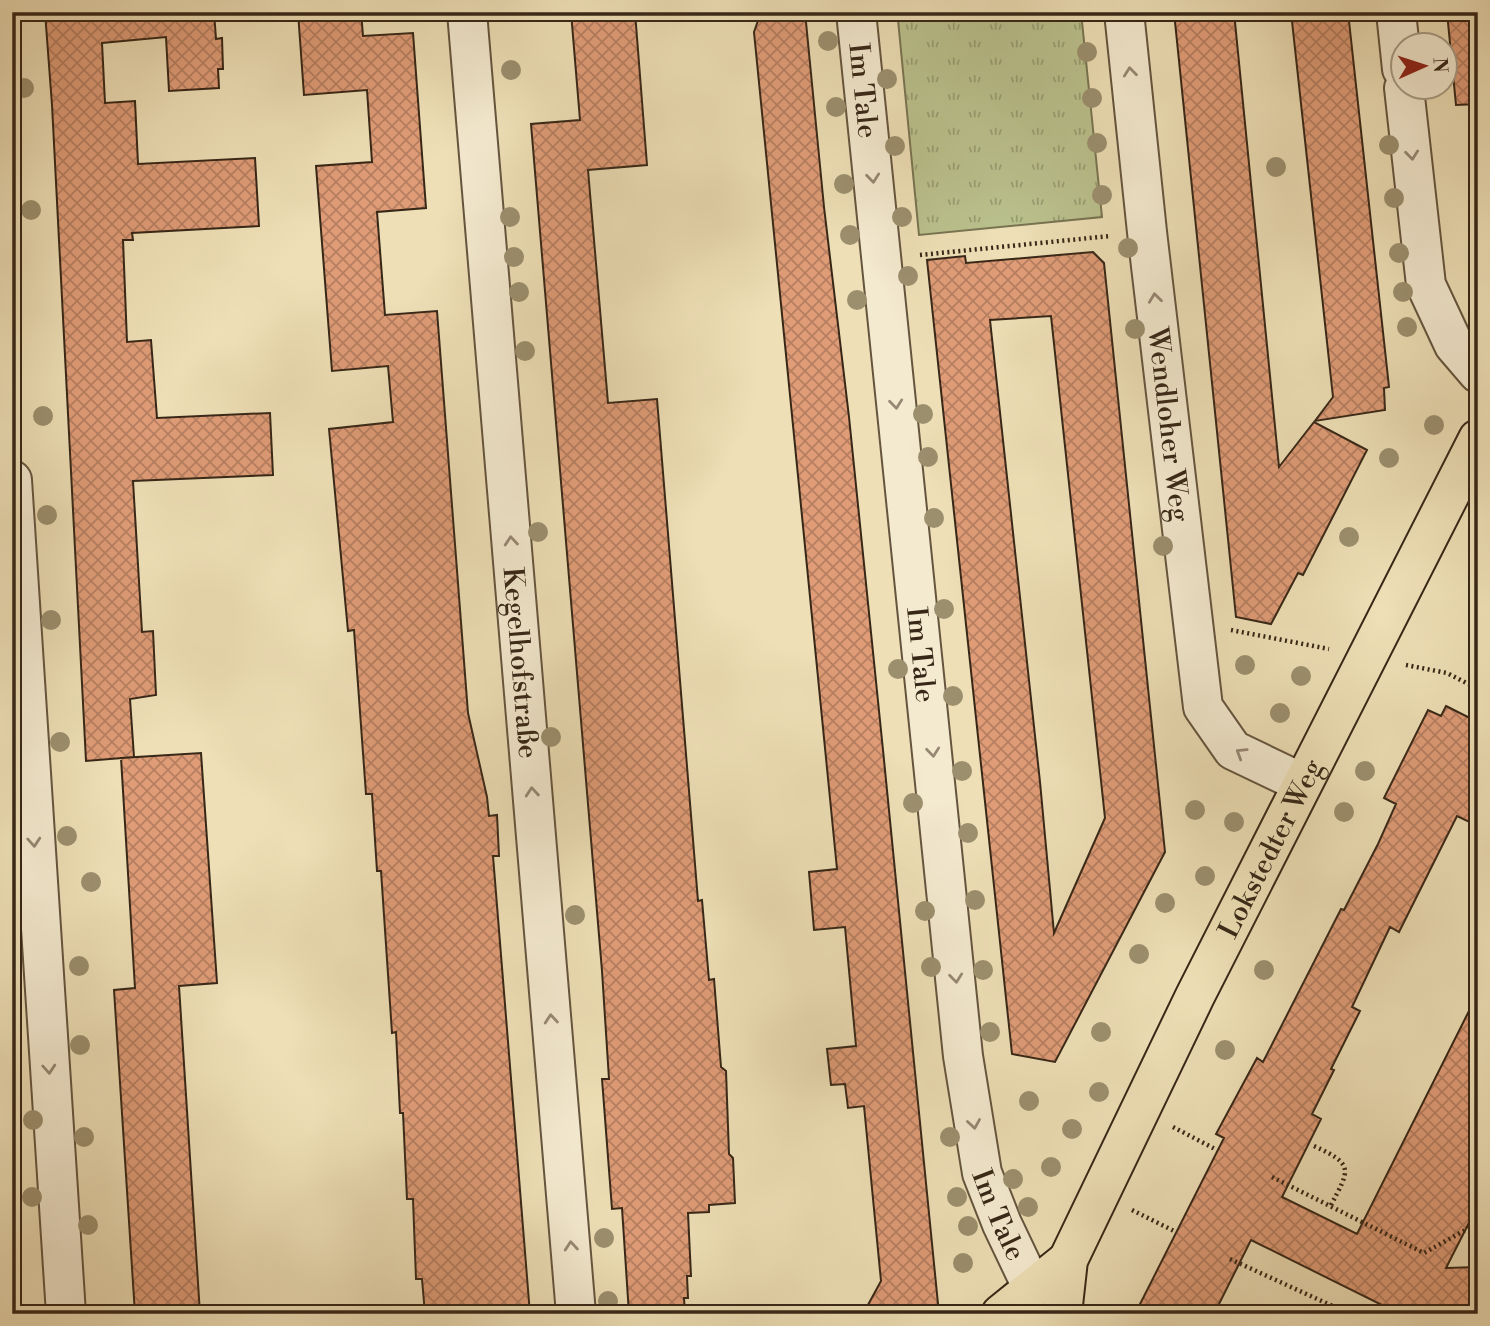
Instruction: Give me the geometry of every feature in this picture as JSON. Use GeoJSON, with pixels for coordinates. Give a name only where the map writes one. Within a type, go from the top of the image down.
{"type":"FeatureCollection","features":[{"type":"Feature","properties":{"kind":"main road","name":"Lokstedter Weg"},"geometry":{"type":"LineString","coordinates":[[1062,1314],[1068,1260],[1195,996],[1478,439]]}},
{"type":"Feature","properties":{"kind":"main road","name":"Lokstedter Weg"},"geometry":{"type":"LineString","coordinates":[[1000,1314],[1068,1260]]}},
{"type":"Feature","properties":{"kind":"street","name":"Kegelhofstraße"},"geometry":{"type":"LineString","coordinates":[[467,12],[576,1314]]}},
{"type":"Feature","properties":{"kind":"street","name":"Im Tale"},"geometry":{"type":"LineString","coordinates":[[856,12],[963,1056],[982,1173],[1002,1224],[1032,1287]]}},
{"type":"Feature","properties":{"kind":"street","name":"Wendloher Weg"},"geometry":{"type":"LineString","coordinates":[[1124,12],[1203,707],[1234,750],[1302,783]]}},
{"type":"Feature","properties":{"kind":"street"},"geometry":{"type":"LineString","coordinates":[[1396,12],[1398,32]]}},
{"type":"Feature","properties":{"kind":"street"},"geometry":{"type":"LineString","coordinates":[[1406,102],[1426,285],[1454,345],[1478,373]]}},
{"type":"Feature","properties":{"kind":"street"},"geometry":{"type":"LineString","coordinates":[[12,480],[26,919],[66,1314]]}},
{"type":"Feature","properties":{"kind":"path"},"geometry":{"type":"LineString","coordinates":[[881,259],[1147,232]]}},
{"type":"Feature","properties":{"kind":"path"},"geometry":{"type":"LineString","coordinates":[[1193,622],[1447,673],[1478,689]]}},
{"type":"Feature","properties":{"kind":"path"},"geometry":{"type":"LineString","coordinates":[[1141,1111],[1217,1150]]}},
{"type":"Feature","properties":{"kind":"path"},"geometry":{"type":"LineString","coordinates":[[1314,1146],[1337,1157],[1345,1165],[1346,1177],[1330,1207]]}},
{"type":"Feature","properties":{"kind":"path"},"geometry":{"type":"LineString","coordinates":[[1272,1177],[1424,1253],[1478,1223]]}},
{"type":"Feature","properties":{"kind":"path"},"geometry":{"type":"LineString","coordinates":[[1100,1194],[1176,1232]]}},
{"type":"Feature","properties":{"kind":"path"},"geometry":{"type":"LineString","coordinates":[[1230,1259],[1350,1314]]}},
{"type":"Feature","properties":{"kind":"green space"},"geometry":{"type":"Polygon","coordinates":[[[970,12],[1081,12],[1102,217],[919,235],[898,20],[970,12]]]}},
{"type":"Feature","properties":{"kind":"building"},"geometry":{"type":"Polygon","coordinates":[[[45,12],[214,12],[216,39],[222,38],[223,69],[218,69],[219,88],[169,91],[166,37],[102,43],[105,103],[135,101],[138,164],[255,158],[259,226],[132,233],[133,240],[123,240],[127,342],[151,340],[157,418],[270,413],[273,475],[133,481],[142,632],[153,631],[156,695],[130,699],[134,757],[86,761],[45,12]]]}},
{"type":"Feature","properties":{"kind":"building"},"geometry":{"type":"Polygon","coordinates":[[[298,12],[361,12],[363,36],[413,33],[426,208],[377,212],[385,315],[437,311],[468,713],[489,816],[497,815],[499,856],[493,856],[530,1314],[425,1314],[422,1279],[416,1279],[413,1199],[407,1199],[403,1113],[400,1113],[396,1032],[392,1033],[381,871],[377,871],[372,794],[366,794],[354,630],[348,631],[329,429],[393,422],[388,366],[332,371],[316,166],[372,162],[367,90],[304,95],[298,12]]]}},
{"type":"Feature","properties":{"kind":"building"},"geometry":{"type":"Polygon","coordinates":[[[571,12],[635,12],[647,165],[588,170],[608,403],[657,399],[698,901],[702,900],[709,980],[714,979],[721,1067],[726,1071],[729,1154],[733,1158],[735,1203],[709,1205],[709,1212],[688,1213],[691,1276],[687,1276],[688,1298],[684,1298],[685,1314],[629,1314],[622,1208],[612,1209],[602,1079],[609,1079],[602,971],[531,124],[580,120],[571,12]]]}},
{"type":"Feature","properties":{"kind":"building"},"geometry":{"type":"Polygon","coordinates":[[[761,12],[805,12],[824,207],[849,417],[939,1314],[863,1314],[881,1281],[864,1106],[848,1108],[845,1084],[831,1085],[827,1049],[856,1046],[845,927],[814,930],[809,872],[837,869],[754,32],[761,12]]]}},
{"type":"Feature","properties":{"kind":"building"},"geometry":{"type":"Polygon","coordinates":[[[1174,12],[1234,12],[1279,467],[1314,422],[1367,450],[1303,575],[1298,573],[1271,624],[1236,617],[1174,12]]]}},
{"type":"Feature","properties":{"kind":"building"},"geometry":{"type":"Polygon","coordinates":[[[1291,12],[1348,12],[1389,387],[1384,388],[1385,410],[1315,421],[1333,397],[1291,12]]]}},
{"type":"Feature","properties":{"kind":"building"},"geometry":{"type":"Polygon","coordinates":[[[1447,12],[1478,12],[1478,104],[1456,105],[1458,32],[1449,32],[1447,12]]]}},
{"type":"Feature","properties":{"kind":"building"},"geometry":{"type":"Polygon","coordinates":[[[1093,252],[1104,263],[1165,852],[1055,1062],[1012,1054],[927,260],[965,256],[966,263],[1093,252]],[[1051,316],[990,320],[1054,933],[1105,818],[1051,316]]]}},
{"type":"Feature","properties":{"kind":"building"},"geometry":{"type":"Polygon","coordinates":[[[1446,706],[1478,722],[1478,826],[1457,816],[1399,932],[1390,927],[1352,1007],[1360,1011],[1312,1114],[1321,1119],[1282,1197],[1357,1234],[1478,993],[1478,1205],[1446,1268],[1478,1267],[1478,1314],[1400,1314],[1251,1240],[1214,1314],[1135,1314],[1224,1138],[1216,1134],[1257,1058],[1263,1062],[1341,909],[1344,910],[1378,844],[1396,804],[1384,798],[1428,710],[1441,716],[1446,706]]]}},
{"type":"Feature","properties":{"kind":"building"},"geometry":{"type":"Polygon","coordinates":[[[201,753],[217,983],[179,986],[200,1314],[135,1314],[114,990],[135,988],[121,758],[201,753]]]}}]}
